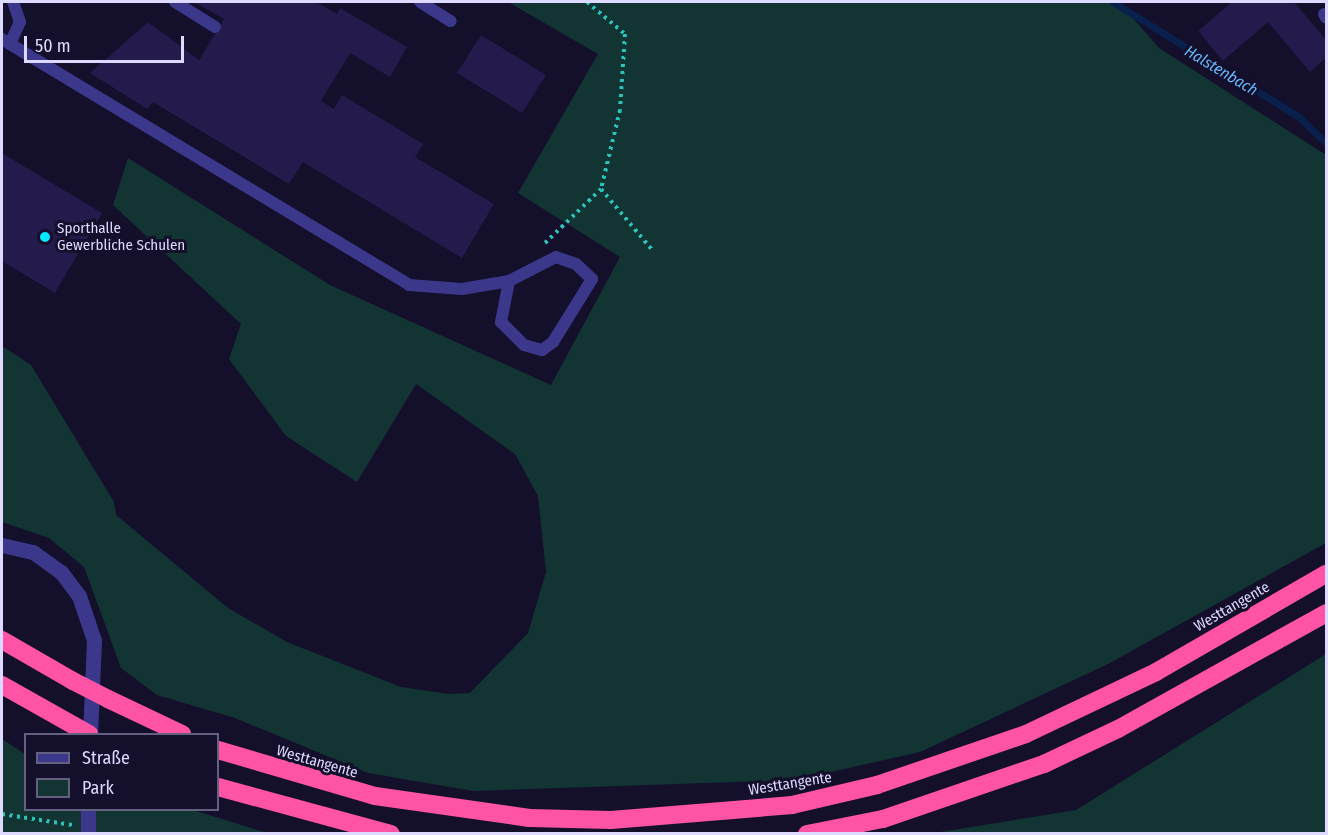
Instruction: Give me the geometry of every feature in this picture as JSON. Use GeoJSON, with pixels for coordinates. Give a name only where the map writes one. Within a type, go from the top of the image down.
{"type":"FeatureCollection","features":[{"type":"Feature","properties":{"kind":"highway","name":"Westtangente"},"geometry":{"type":"LineString","coordinates":[[219,750],[375,796],[529,818],[610,820],[792,805],[877,785],[1026,734],[1156,672],[1326,574]]}},
{"type":"Feature","properties":{"kind":"highway"},"geometry":{"type":"LineString","coordinates":[[807,834],[883,819],[1044,764],[1118,729],[1326,613]]}},
{"type":"Feature","properties":{"kind":"highway"},"geometry":{"type":"LineString","coordinates":[[2,640],[73,681],[178,733]]}},
{"type":"Feature","properties":{"kind":"highway"},"geometry":{"type":"LineString","coordinates":[[2,685],[85,733]]}},
{"type":"Feature","properties":{"kind":"highway"},"geometry":{"type":"LineString","coordinates":[[219,787],[391,834]]}},
{"type":"Feature","properties":{"kind":"street"},"geometry":{"type":"LineString","coordinates":[[2,545],[33,552],[61,572],[79,596],[94,640],[89,733]]}},
{"type":"Feature","properties":{"kind":"street"},"geometry":{"type":"LineString","coordinates":[[87,830],[88,811]]}},
{"type":"Feature","properties":{"kind":"lane"},"geometry":{"type":"LineString","coordinates":[[13,2],[20,22],[6,41],[409,285],[462,289],[509,281],[556,257],[576,264],[592,279],[542,350],[510,335],[501,322],[509,281]]}},
{"type":"Feature","properties":{"kind":"lane"},"geometry":{"type":"LineString","coordinates":[[175,2],[215,27]]}},
{"type":"Feature","properties":{"kind":"lane"},"geometry":{"type":"LineString","coordinates":[[420,2],[451,21]]}},
{"type":"Feature","properties":{"kind":"path"},"geometry":{"type":"LineString","coordinates":[[539,249],[601,189],[620,110],[625,34],[587,2]]}},
{"type":"Feature","properties":{"kind":"path"},"geometry":{"type":"LineString","coordinates":[[601,189],[653,251]]}},
{"type":"Feature","properties":{"kind":"path"},"geometry":{"type":"LineString","coordinates":[[2,814],[87,830]]}},
{"type":"Feature","properties":{"kind":"green space"},"geometry":{"type":"Polygon","coordinates":[[[508,2],[1119,2],[1159,48],[1326,155],[1326,543],[1108,664],[920,752],[795,780],[473,791],[368,773],[235,718],[157,695],[121,668],[84,567],[49,538],[2,522],[2,346],[31,365],[114,502],[116,515],[228,608],[287,642],[401,687],[449,694],[470,693],[528,633],[546,572],[538,496],[515,454],[416,384],[357,482],[286,436],[229,359],[241,324],[113,205],[128,158],[330,285],[551,385],[620,257],[518,193],[598,54],[508,2]]]}},
{"type":"Feature","properties":{"kind":"green space"},"geometry":{"type":"Polygon","coordinates":[[[1326,654],[1326,833],[934,833],[1076,810],[1326,654]]]}},
{"type":"Feature","properties":{"kind":"green space"},"geometry":{"type":"Polygon","coordinates":[[[2,739],[24,753],[24,811],[196,811],[267,833],[2,833],[2,739]]]}},
{"type":"Feature","properties":{"kind":"building"},"geometry":{"type":"Polygon","coordinates":[[[194,2],[316,2],[337,14],[340,8],[407,47],[390,77],[350,53],[321,101],[334,109],[342,95],[423,144],[415,157],[494,204],[462,258],[303,162],[289,184],[153,102],[147,109],[90,73],[148,22],[199,60],[224,19],[194,2]]]}},
{"type":"Feature","properties":{"kind":"building"},"geometry":{"type":"Polygon","coordinates":[[[1232,2],[1294,2],[1326,40],[1326,58],[1310,72],[1268,22],[1223,61],[1198,31],[1232,2]]]}},
{"type":"Feature","properties":{"kind":"building"},"geometry":{"type":"Polygon","coordinates":[[[481,35],[546,75],[522,113],[457,73],[481,35]]]}},
{"type":"Feature","properties":{"kind":"building","name":"Sporthalle Gewerbliche Schulen"},"geometry":{"type":"Polygon","coordinates":[[[2,153],[102,213],[55,293],[2,261],[2,153]]]}},
{"type":"Feature","properties":{"kind":"waterway","name":"Halstenbach"},"geometry":{"type":"LineString","coordinates":[[1113,2],[1299,117],[1326,143]]}},
{"type":"Feature","properties":{"kind":"place","name":"Sporthalle Gewerbliche Schulen"},"geometry":{"type":"Point","coordinates":[45,237]}}]}
